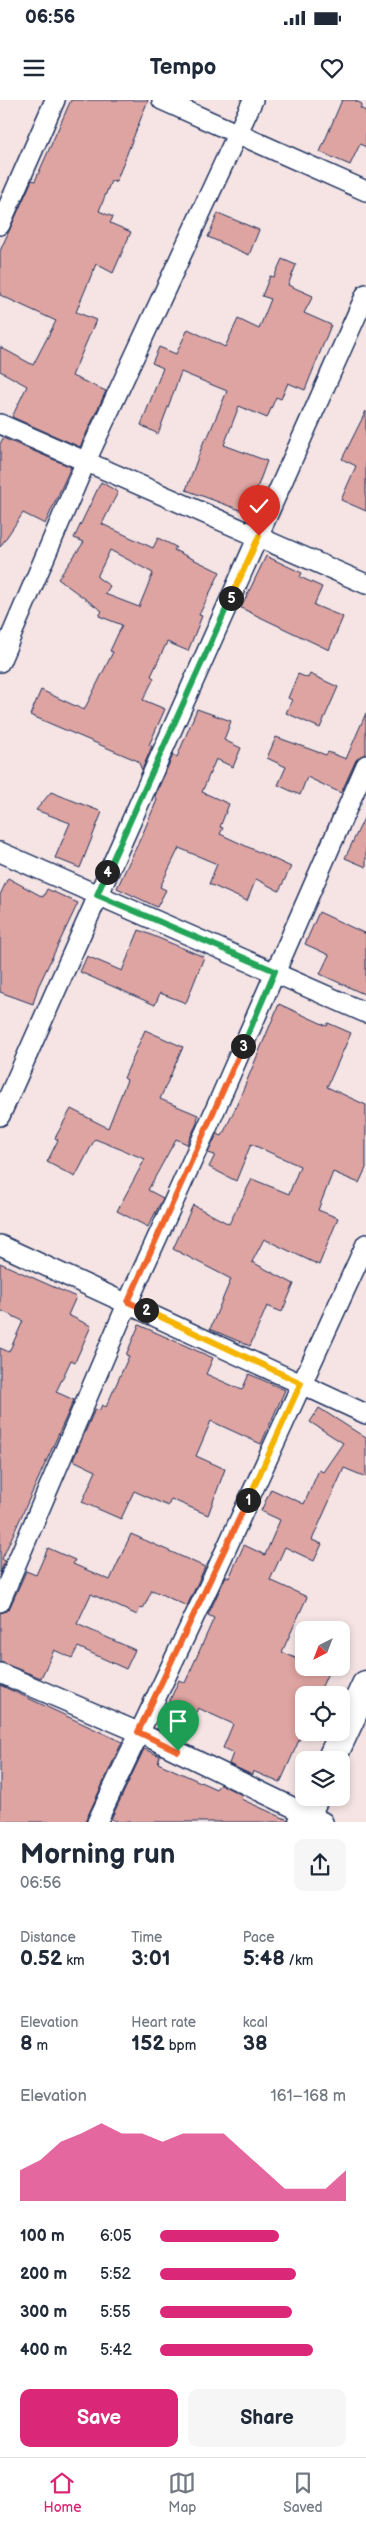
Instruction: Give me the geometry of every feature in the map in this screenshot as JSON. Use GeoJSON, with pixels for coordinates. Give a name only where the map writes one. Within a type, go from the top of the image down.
{"type":"FeatureCollection","features":[{"type":"Feature","properties":{"kind":"street"},"geometry":{"type":"LineString","coordinates":[[0,225],[55,100]]}},
{"type":"Feature","properties":{"kind":"street"},"geometry":{"type":"LineString","coordinates":[[162,100],[366,191]]}},
{"type":"Feature","properties":{"kind":"street"},"geometry":{"type":"LineString","coordinates":[[0,662],[86,461],[253,100]]}},
{"type":"Feature","properties":{"kind":"street"},"geometry":{"type":"LineString","coordinates":[[0,1116],[366,294]]}},
{"type":"Feature","properties":{"kind":"street"},"geometry":{"type":"LineString","coordinates":[[0,424],[366,584]]}},
{"type":"Feature","properties":{"kind":"street"},"geometry":{"type":"LineString","coordinates":[[0,1602],[128,1302],[208,1126],[366,765]]}},
{"type":"Feature","properties":{"kind":"street"},"geometry":{"type":"LineString","coordinates":[[0,852],[275,971],[366,1013]]}},
{"type":"Feature","properties":{"kind":"street"},"geometry":{"type":"LineString","coordinates":[[97,1822],[138,1732],[216,1571],[366,1244]]}},
{"type":"Feature","properties":{"kind":"street"},"geometry":{"type":"LineString","coordinates":[[0,1245],[128,1302],[366,1414]]}},
{"type":"Feature","properties":{"kind":"street"},"geometry":{"type":"LineString","coordinates":[[0,1672],[138,1732],[312,1814]]}},
{"type":"Feature","properties":{"kind":"street"},"geometry":{"type":"LineString","coordinates":[[335,1751],[366,1685]]}},
{"type":"Feature","properties":{"kind":"building"},"geometry":{"type":"Polygon","coordinates":[[[71,100],[148,100],[116,182],[111,181],[99,211],[113,217],[110,223],[131,232],[113,273],[96,264],[76,312],[96,320],[72,376],[106,391],[80,447],[12,417],[27,386],[0,371],[0,347],[33,365],[56,321],[0,295],[0,251],[32,180],[35,181],[71,100]]]}},
{"type":"Feature","properties":{"kind":"building"},"geometry":{"type":"Polygon","coordinates":[[[342,100],[354,100],[362,104],[360,108],[366,111],[366,147],[360,144],[350,165],[320,152],[342,100]]]}},
{"type":"Feature","properties":{"kind":"building"},"geometry":{"type":"Polygon","coordinates":[[[218,213],[259,230],[249,255],[208,237],[218,213]]]}},
{"type":"Feature","properties":{"kind":"building"},"geometry":{"type":"Polygon","coordinates":[[[282,259],[296,265],[288,285],[313,296],[304,313],[331,325],[305,390],[288,383],[281,399],[276,397],[267,418],[239,406],[224,445],[267,461],[248,513],[186,490],[205,438],[207,439],[227,391],[181,372],[158,434],[141,425],[163,368],[152,363],[159,347],[176,354],[188,329],[225,347],[238,319],[259,329],[271,299],[262,296],[270,276],[274,277],[282,259]]]}},
{"type":"Feature","properties":{"kind":"building"},"geometry":{"type":"Polygon","coordinates":[[[366,411],[366,511],[341,500],[356,466],[342,459],[366,411]]]}},
{"type":"Feature","properties":{"kind":"building"},"geometry":{"type":"Polygon","coordinates":[[[3,438],[71,467],[45,524],[23,513],[0,547],[0,444],[3,438]]]}},
{"type":"Feature","properties":{"kind":"building"},"geometry":{"type":"Polygon","coordinates":[[[101,482],[118,492],[102,524],[153,548],[158,538],[176,547],[174,550],[220,572],[199,615],[202,616],[188,651],[167,642],[151,676],[154,678],[143,700],[165,709],[149,745],[152,746],[142,770],[138,761],[30,715],[41,690],[84,710],[113,652],[110,651],[122,625],[99,616],[102,611],[58,579],[84,542],[74,538],[101,482]],[[110,550],[97,577],[110,586],[105,594],[139,607],[153,573],[110,550]]]}},
{"type":"Feature","properties":{"kind":"building"},"geometry":{"type":"Polygon","coordinates":[[[266,556],[302,573],[300,577],[322,587],[314,605],[343,617],[329,650],[241,608],[266,556]]]}},
{"type":"Feature","properties":{"kind":"building"},"geometry":{"type":"Polygon","coordinates":[[[298,674],[308,678],[310,674],[338,687],[320,728],[286,713],[292,700],[288,698],[298,674]]]}},
{"type":"Feature","properties":{"kind":"building"},"geometry":{"type":"Polygon","coordinates":[[[197,709],[231,721],[224,740],[241,748],[233,767],[216,759],[202,792],[229,804],[220,827],[223,828],[220,834],[291,867],[279,891],[256,879],[247,901],[209,884],[217,864],[179,848],[160,887],[166,890],[157,907],[117,888],[157,800],[155,796],[173,755],[177,757],[197,709]]]}},
{"type":"Feature","properties":{"kind":"building"},"geometry":{"type":"Polygon","coordinates":[[[366,713],[366,754],[356,760],[341,793],[307,777],[300,795],[278,785],[286,767],[267,758],[276,737],[326,755],[328,752],[346,759],[366,713]]]}},
{"type":"Feature","properties":{"kind":"building"},"geometry":{"type":"Polygon","coordinates":[[[51,792],[102,812],[80,868],[55,858],[70,823],[36,810],[51,792]]]}},
{"type":"Feature","properties":{"kind":"building"},"geometry":{"type":"Polygon","coordinates":[[[366,814],[366,867],[345,858],[366,814]]]}},
{"type":"Feature","properties":{"kind":"building"},"geometry":{"type":"Polygon","coordinates":[[[8,878],[43,897],[47,889],[78,903],[38,987],[33,1004],[0,992],[0,895],[8,878]]]}},
{"type":"Feature","properties":{"kind":"building"},"geometry":{"type":"Polygon","coordinates":[[[319,912],[366,934],[366,995],[320,974],[329,955],[305,944],[319,912]]]}},
{"type":"Feature","properties":{"kind":"building"},"geometry":{"type":"Polygon","coordinates":[[[139,930],[204,957],[186,1003],[160,993],[155,1005],[80,972],[87,956],[122,971],[139,930]]]}},
{"type":"Feature","properties":{"kind":"building"},"geometry":{"type":"Polygon","coordinates":[[[279,1004],[327,1026],[328,1023],[351,1033],[327,1087],[366,1105],[366,1168],[359,1183],[333,1172],[318,1210],[338,1218],[319,1265],[264,1239],[252,1262],[294,1284],[282,1312],[267,1306],[250,1346],[210,1329],[231,1279],[173,1249],[193,1205],[229,1224],[252,1179],[289,1194],[300,1166],[251,1144],[236,1181],[209,1167],[215,1155],[208,1153],[217,1134],[222,1136],[235,1109],[279,1004]]]}},
{"type":"Feature","properties":{"kind":"building"},"geometry":{"type":"Polygon","coordinates":[[[145,1030],[183,1047],[160,1099],[198,1115],[197,1123],[187,1144],[176,1139],[148,1190],[163,1198],[148,1227],[117,1211],[145,1159],[95,1139],[75,1177],[47,1162],[58,1140],[55,1138],[71,1109],[108,1128],[127,1080],[124,1078],[145,1030]]]}},
{"type":"Feature","properties":{"kind":"building"},"geometry":{"type":"Polygon","coordinates":[[[0,1263],[76,1297],[68,1315],[91,1326],[75,1362],[71,1360],[56,1392],[74,1400],[2,1559],[5,1561],[0,1573],[0,1348],[9,1352],[23,1321],[0,1310],[0,1263]]]}},
{"type":"Feature","properties":{"kind":"building"},"geometry":{"type":"Polygon","coordinates":[[[139,1325],[213,1358],[206,1374],[242,1390],[249,1374],[285,1390],[261,1444],[211,1421],[196,1456],[225,1469],[208,1515],[171,1499],[168,1506],[134,1491],[121,1519],[82,1502],[96,1471],[73,1460],[95,1409],[99,1411],[102,1405],[106,1407],[129,1356],[126,1355],[139,1325]]]}},
{"type":"Feature","properties":{"kind":"building"},"geometry":{"type":"Polygon","coordinates":[[[319,1408],[366,1438],[366,1477],[344,1468],[312,1540],[322,1544],[314,1561],[285,1547],[270,1580],[307,1597],[282,1652],[295,1658],[295,1676],[327,1676],[322,1686],[295,1686],[295,1741],[299,1741],[280,1783],[253,1771],[252,1775],[229,1764],[233,1753],[223,1748],[233,1724],[198,1708],[184,1741],[157,1729],[179,1680],[185,1683],[214,1618],[208,1615],[226,1576],[229,1578],[244,1545],[265,1555],[280,1520],[261,1511],[271,1489],[304,1504],[319,1470],[323,1472],[343,1443],[310,1422],[319,1408]]]}},
{"type":"Feature","properties":{"kind":"building"},"geometry":{"type":"Polygon","coordinates":[[[131,1534],[205,1567],[187,1606],[152,1590],[143,1609],[140,1608],[137,1615],[91,1594],[77,1624],[135,1650],[126,1669],[78,1647],[72,1658],[54,1650],[41,1678],[0,1662],[0,1613],[10,1607],[26,1571],[36,1575],[48,1548],[75,1560],[73,1564],[110,1580],[131,1534]]]}},
{"type":"Feature","properties":{"kind":"building"},"geometry":{"type":"Polygon","coordinates":[[[0,1685],[122,1742],[85,1822],[0,1822],[0,1685]]]}},
{"type":"Feature","properties":{"kind":"building"},"geometry":{"type":"Polygon","coordinates":[[[144,1749],[160,1756],[158,1763],[216,1789],[220,1784],[242,1795],[241,1799],[288,1820],[288,1822],[118,1822],[111,1819],[144,1749]]]}},
{"type":"Feature","properties":{"kind":"route"},"geometry":{"type":"LineString","coordinates":[[178,1751],[138,1732],[216,1571],[301,1383],[128,1302],[208,1126],[275,971],[97,895],[259,536]]}}]}
